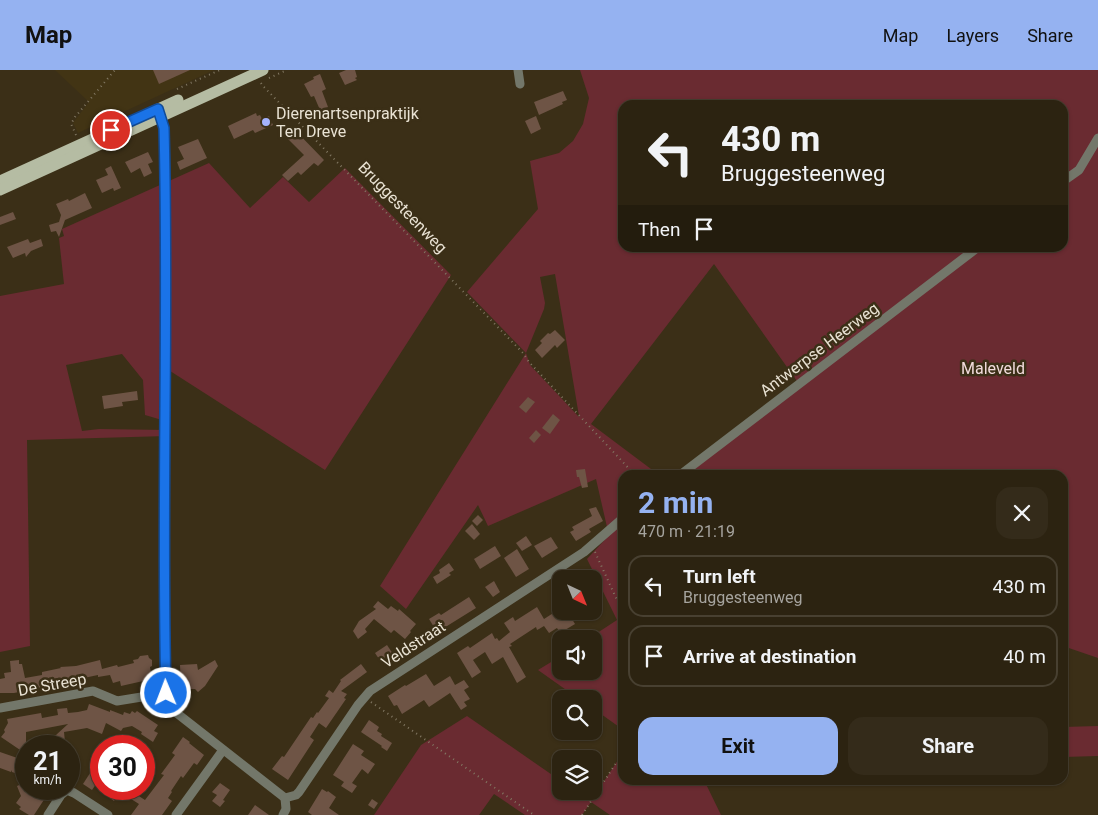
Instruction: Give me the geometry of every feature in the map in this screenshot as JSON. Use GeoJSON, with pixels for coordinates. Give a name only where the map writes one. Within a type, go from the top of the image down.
{"type":"FeatureCollection","features":[{"type":"Feature","properties":{"kind":"main road"},"geometry":{"type":"LineString","coordinates":[[0,181],[249,72]]}},
{"type":"Feature","properties":{"kind":"main road"},"geometry":{"type":"LineString","coordinates":[[0,190],[159,113]]}},
{"type":"Feature","properties":{"kind":"street"},"geometry":{"type":"LineString","coordinates":[[518,70],[520,84]]}},
{"type":"Feature","properties":{"kind":"street"},"geometry":{"type":"LineString","coordinates":[[159,113],[164,128],[165,174],[166,368],[164,527],[167,701],[170,707],[285,798],[286,809],[283,815]]}},
{"type":"Feature","properties":{"kind":"street"},"geometry":{"type":"LineString","coordinates":[[1068,178],[1078,170],[1098,138]]}},
{"type":"Feature","properties":{"kind":"street","name":"Antwerpse Heerweg"},"geometry":{"type":"LineString","coordinates":[[687,470],[972,252]]}},
{"type":"Feature","properties":{"kind":"street","name":"Veldstraat"},"geometry":{"type":"LineString","coordinates":[[285,798],[296,795],[299,792],[358,705],[370,691],[576,558],[618,522]]}},
{"type":"Feature","properties":{"kind":"street","name":"De Streep"},"geometry":{"type":"LineString","coordinates":[[0,708],[93,691],[117,701],[166,693]]}},
{"type":"Feature","properties":{"kind":"street"},"geometry":{"type":"LineString","coordinates":[[176,815],[223,750]]}},
{"type":"Feature","properties":{"kind":"street"},"geometry":{"type":"LineString","coordinates":[[48,815],[61,795],[67,790],[108,815]]}},
{"type":"Feature","properties":{"kind":"path"},"geometry":{"type":"LineString","coordinates":[[76,135],[71,124],[75,116],[115,70]]}},
{"type":"Feature","properties":{"kind":"path","name":"Bruggesteenweg"},"geometry":{"type":"LineString","coordinates":[[249,72],[523,353],[529,362],[630,470]]}},
{"type":"Feature","properties":{"kind":"path"},"geometry":{"type":"LineString","coordinates":[[592,545],[618,602]]}},
{"type":"Feature","properties":{"kind":"path"},"geometry":{"type":"LineString","coordinates":[[364,698],[534,815]]}},
{"type":"Feature","properties":{"kind":"path"},"geometry":{"type":"LineString","coordinates":[[582,815],[618,760]]}},
{"type":"Feature","properties":{"kind":"shaded area"},"geometry":{"type":"Polygon","coordinates":[[[55,70],[214,70],[78,133],[73,123],[89,102],[55,70]]]}},
{"type":"Feature","properties":{"kind":"green space","name":"Maleveld"},"geometry":{"type":"Polygon","coordinates":[[[580,70],[1098,70],[1098,658],[1068,648],[1068,470],[681,470],[799,384],[714,264],[591,424],[652,470],[618,470],[618,726],[602,715],[602,690],[566,690],[552,680],[602,680],[602,630],[617,620],[602,590],[602,570],[592,570],[587,559],[612,532],[607,527],[596,479],[488,526],[478,505],[406,609],[380,586],[526,353],[467,292],[538,209],[530,161],[559,153],[573,141],[583,124],[589,98],[580,70]],[[555,274],[540,277],[545,303],[526,353],[530,365],[579,417],[555,274]]]}},
{"type":"Feature","properties":{"kind":"green space"},"geometry":{"type":"Polygon","coordinates":[[[209,163],[250,208],[283,177],[309,202],[345,168],[451,275],[325,470],[167,369],[162,420],[145,415],[143,380],[122,354],[66,365],[82,431],[99,429],[167,430],[167,436],[27,440],[30,646],[0,652],[0,296],[64,284],[59,238],[64,236],[62,229],[209,163]]]}},
{"type":"Feature","properties":{"kind":"green space"},"geometry":{"type":"Polygon","coordinates":[[[552,661],[552,680],[538,670],[552,661]]]}},
{"type":"Feature","properties":{"kind":"green space"},"geometry":{"type":"Polygon","coordinates":[[[467,716],[552,775],[552,800],[602,800],[602,784],[618,760],[618,785],[706,785],[721,815],[610,815],[591,802],[582,815],[525,815],[494,794],[479,815],[374,815],[421,745],[467,716]]]}},
{"type":"Feature","properties":{"kind":"green space"},"geometry":{"type":"Polygon","coordinates":[[[1098,726],[1098,756],[1068,757],[1068,727],[1098,726]]]}},
{"type":"Feature","properties":{"kind":"building"},"geometry":{"type":"Polygon","coordinates":[[[153,70],[190,70],[159,84],[153,70]]]}},
{"type":"Feature","properties":{"kind":"building"},"geometry":{"type":"Polygon","coordinates":[[[346,70],[355,70],[357,77],[355,78],[357,80],[345,85],[339,73],[346,70]]]}},
{"type":"Feature","properties":{"kind":"building"},"geometry":{"type":"Polygon","coordinates":[[[320,74],[326,89],[322,91],[328,107],[320,110],[314,96],[311,97],[304,84],[320,74]]]}},
{"type":"Feature","properties":{"kind":"building"},"geometry":{"type":"Polygon","coordinates":[[[563,91],[567,100],[562,102],[563,104],[539,115],[534,102],[563,91]]]}},
{"type":"Feature","properties":{"kind":"building"},"geometry":{"type":"Polygon","coordinates":[[[256,113],[262,119],[269,116],[273,125],[255,133],[253,130],[234,139],[228,126],[256,113]]]}},
{"type":"Feature","properties":{"kind":"building"},"geometry":{"type":"Polygon","coordinates":[[[536,116],[541,129],[531,134],[525,121],[536,116]]]}},
{"type":"Feature","properties":{"kind":"building"},"geometry":{"type":"Polygon","coordinates":[[[291,126],[324,160],[318,166],[314,163],[301,175],[298,172],[288,181],[282,175],[304,155],[283,134],[291,126]]]}},
{"type":"Feature","properties":{"kind":"building"},"geometry":{"type":"Polygon","coordinates":[[[198,139],[207,158],[180,170],[177,162],[184,159],[178,147],[198,139]]]}},
{"type":"Feature","properties":{"kind":"building"},"geometry":{"type":"Polygon","coordinates":[[[148,152],[153,162],[148,164],[152,173],[144,177],[140,168],[131,173],[125,162],[148,152]]]}},
{"type":"Feature","properties":{"kind":"building"},"geometry":{"type":"Polygon","coordinates":[[[111,166],[121,188],[114,191],[113,188],[102,193],[96,180],[108,175],[105,169],[111,166]]]}},
{"type":"Feature","properties":{"kind":"building"},"geometry":{"type":"Polygon","coordinates":[[[85,193],[92,208],[65,220],[59,237],[56,231],[51,232],[49,225],[59,222],[61,215],[56,204],[68,199],[69,201],[85,193]]]}},
{"type":"Feature","properties":{"kind":"building"},"geometry":{"type":"Polygon","coordinates":[[[13,212],[16,219],[0,225],[0,217],[13,212]]]}},
{"type":"Feature","properties":{"kind":"building"},"geometry":{"type":"Polygon","coordinates":[[[28,239],[30,243],[41,239],[43,246],[31,251],[26,257],[25,253],[13,258],[7,247],[28,239]]]}},
{"type":"Feature","properties":{"kind":"building"},"geometry":{"type":"Polygon","coordinates":[[[555,330],[565,340],[557,348],[555,345],[542,358],[535,350],[548,333],[550,334],[555,330]]]}},
{"type":"Feature","properties":{"kind":"building"},"geometry":{"type":"Polygon","coordinates":[[[137,391],[138,400],[122,402],[123,406],[104,409],[102,396],[137,391]]]}},
{"type":"Feature","properties":{"kind":"building"},"geometry":{"type":"Polygon","coordinates":[[[528,397],[535,402],[526,413],[519,407],[528,397]]]}},
{"type":"Feature","properties":{"kind":"building"},"geometry":{"type":"Polygon","coordinates":[[[553,414],[560,420],[550,434],[542,428],[553,414]]]}},
{"type":"Feature","properties":{"kind":"building"},"geometry":{"type":"Polygon","coordinates":[[[536,430],[541,435],[534,443],[529,438],[536,430]]]}},
{"type":"Feature","properties":{"kind":"building"},"geometry":{"type":"Polygon","coordinates":[[[585,469],[588,487],[582,488],[576,470],[585,469]]]}},
{"type":"Feature","properties":{"kind":"building"},"geometry":{"type":"Polygon","coordinates":[[[596,507],[603,521],[589,529],[591,532],[576,541],[570,532],[574,530],[572,527],[592,516],[589,509],[596,507]]]}},
{"type":"Feature","properties":{"kind":"building"},"geometry":{"type":"Polygon","coordinates":[[[478,515],[483,520],[477,526],[472,521],[478,515]]]}},
{"type":"Feature","properties":{"kind":"building"},"geometry":{"type":"Polygon","coordinates":[[[472,524],[480,534],[474,540],[465,531],[472,524]]]}},
{"type":"Feature","properties":{"kind":"building"},"geometry":{"type":"Polygon","coordinates":[[[526,536],[532,545],[522,551],[516,543],[526,536]]]}},
{"type":"Feature","properties":{"kind":"building"},"geometry":{"type":"Polygon","coordinates":[[[551,537],[558,548],[542,558],[534,546],[551,537]]]}},
{"type":"Feature","properties":{"kind":"building"},"geometry":{"type":"Polygon","coordinates":[[[495,546],[501,556],[480,569],[474,559],[495,546]]]}},
{"type":"Feature","properties":{"kind":"building"},"geometry":{"type":"Polygon","coordinates":[[[517,549],[529,569],[516,577],[504,558],[517,549]]]}},
{"type":"Feature","properties":{"kind":"building"},"geometry":{"type":"Polygon","coordinates":[[[449,563],[454,570],[449,573],[451,575],[437,584],[433,577],[440,573],[439,570],[449,563]]]}},
{"type":"Feature","properties":{"kind":"building"},"geometry":{"type":"Polygon","coordinates":[[[494,581],[500,592],[493,597],[485,587],[494,581]]]}},
{"type":"Feature","properties":{"kind":"building"},"geometry":{"type":"Polygon","coordinates":[[[469,597],[476,608],[439,631],[436,626],[434,627],[429,619],[439,613],[441,615],[469,597]]]}},
{"type":"Feature","properties":{"kind":"building"},"geometry":{"type":"Polygon","coordinates":[[[378,601],[388,609],[391,606],[398,611],[399,609],[416,624],[405,639],[394,630],[391,633],[374,619],[365,629],[367,632],[358,639],[353,631],[359,621],[376,609],[373,607],[378,601]]]}},
{"type":"Feature","properties":{"kind":"building"},"geometry":{"type":"Polygon","coordinates":[[[537,607],[544,619],[552,614],[552,620],[573,620],[575,624],[565,630],[558,630],[557,628],[549,633],[544,626],[537,630],[536,627],[510,644],[512,646],[509,647],[526,677],[517,683],[503,657],[492,664],[485,652],[473,660],[481,672],[472,678],[457,653],[468,646],[470,648],[492,633],[495,639],[497,638],[499,641],[510,632],[504,623],[513,617],[515,621],[537,607]]]}},
{"type":"Feature","properties":{"kind":"building"},"geometry":{"type":"Polygon","coordinates":[[[387,645],[393,654],[381,662],[375,653],[387,645]]]}},
{"type":"Feature","properties":{"kind":"building"},"geometry":{"type":"Polygon","coordinates":[[[148,655],[152,660],[152,666],[150,667],[152,679],[121,686],[120,681],[113,683],[110,675],[98,677],[98,675],[14,693],[0,693],[0,679],[5,678],[4,673],[11,672],[10,661],[19,660],[19,664],[22,664],[25,678],[42,675],[42,672],[60,667],[76,666],[100,660],[102,669],[117,665],[118,667],[134,663],[133,660],[138,659],[140,656],[148,655]]]}},
{"type":"Feature","properties":{"kind":"building"},"geometry":{"type":"Polygon","coordinates":[[[215,660],[218,666],[205,686],[198,692],[195,689],[181,689],[180,665],[197,664],[198,670],[215,660]]]}},
{"type":"Feature","properties":{"kind":"building"},"geometry":{"type":"Polygon","coordinates":[[[361,664],[367,672],[341,691],[347,694],[344,698],[346,699],[326,728],[319,723],[310,737],[314,740],[288,780],[272,769],[282,756],[284,757],[311,717],[313,718],[318,713],[329,698],[325,696],[329,690],[333,693],[340,680],[361,664]]]}},
{"type":"Feature","properties":{"kind":"building"},"geometry":{"type":"Polygon","coordinates":[[[426,674],[434,686],[450,676],[455,685],[464,680],[469,687],[464,690],[470,699],[464,702],[467,706],[461,710],[450,693],[429,707],[424,700],[402,714],[397,705],[394,706],[388,696],[426,674]]]}},
{"type":"Feature","properties":{"kind":"building"},"geometry":{"type":"Polygon","coordinates":[[[89,704],[123,715],[124,712],[130,714],[132,711],[135,713],[137,711],[158,725],[154,731],[158,733],[155,738],[155,735],[142,735],[142,732],[132,726],[123,728],[121,731],[106,723],[102,734],[87,728],[64,732],[64,735],[56,735],[68,724],[26,732],[26,735],[15,735],[15,747],[1,737],[8,723],[7,719],[41,713],[42,718],[58,715],[57,709],[67,708],[68,713],[87,710],[89,704]]]}},
{"type":"Feature","properties":{"kind":"building"},"geometry":{"type":"Polygon","coordinates":[[[369,720],[379,727],[377,731],[382,734],[381,736],[392,743],[387,751],[361,732],[369,720]]]}},
{"type":"Feature","properties":{"kind":"building"},"geometry":{"type":"Polygon","coordinates":[[[183,737],[204,755],[197,765],[194,763],[183,778],[181,776],[168,798],[172,801],[162,815],[131,815],[139,804],[133,800],[155,800],[155,787],[164,775],[161,774],[175,755],[172,753],[183,737]]]}},
{"type":"Feature","properties":{"kind":"building"},"geometry":{"type":"Polygon","coordinates":[[[353,744],[364,751],[361,755],[375,764],[368,774],[362,769],[352,783],[357,786],[352,793],[341,786],[344,782],[333,775],[353,744]]]}},
{"type":"Feature","properties":{"kind":"building"},"geometry":{"type":"Polygon","coordinates":[[[0,752],[15,757],[15,773],[11,770],[11,772],[0,768],[0,752]]]}},
{"type":"Feature","properties":{"kind":"building"},"geometry":{"type":"Polygon","coordinates":[[[90,773],[90,789],[83,784],[90,773]]]}},
{"type":"Feature","properties":{"kind":"building"},"geometry":{"type":"Polygon","coordinates":[[[220,783],[230,790],[220,807],[212,801],[217,795],[212,792],[220,783]]]}},
{"type":"Feature","properties":{"kind":"building"},"geometry":{"type":"Polygon","coordinates":[[[322,789],[336,797],[329,808],[339,815],[312,815],[308,812],[322,789]]]}},
{"type":"Feature","properties":{"kind":"building"},"geometry":{"type":"Polygon","coordinates":[[[372,799],[378,803],[374,809],[368,805],[372,799]]]}},
{"type":"Feature","properties":{"kind":"building"},"geometry":{"type":"Polygon","coordinates":[[[18,800],[44,800],[34,815],[29,815],[19,809],[21,807],[16,803],[18,800]]]}},
{"type":"Feature","properties":{"kind":"building"},"geometry":{"type":"Polygon","coordinates":[[[255,805],[269,815],[248,815],[255,805]]]}},
{"type":"Feature","properties":{"kind":"place","name":"Dierenartsenpraktijk Ten Dreve"},"geometry":{"type":"Point","coordinates":[266,122]}},
{"type":"Feature","properties":{"kind":"route"},"geometry":{"type":"LineString","coordinates":[[111,130],[158,109],[164,128],[166,222],[164,433],[166,693]]}}]}
